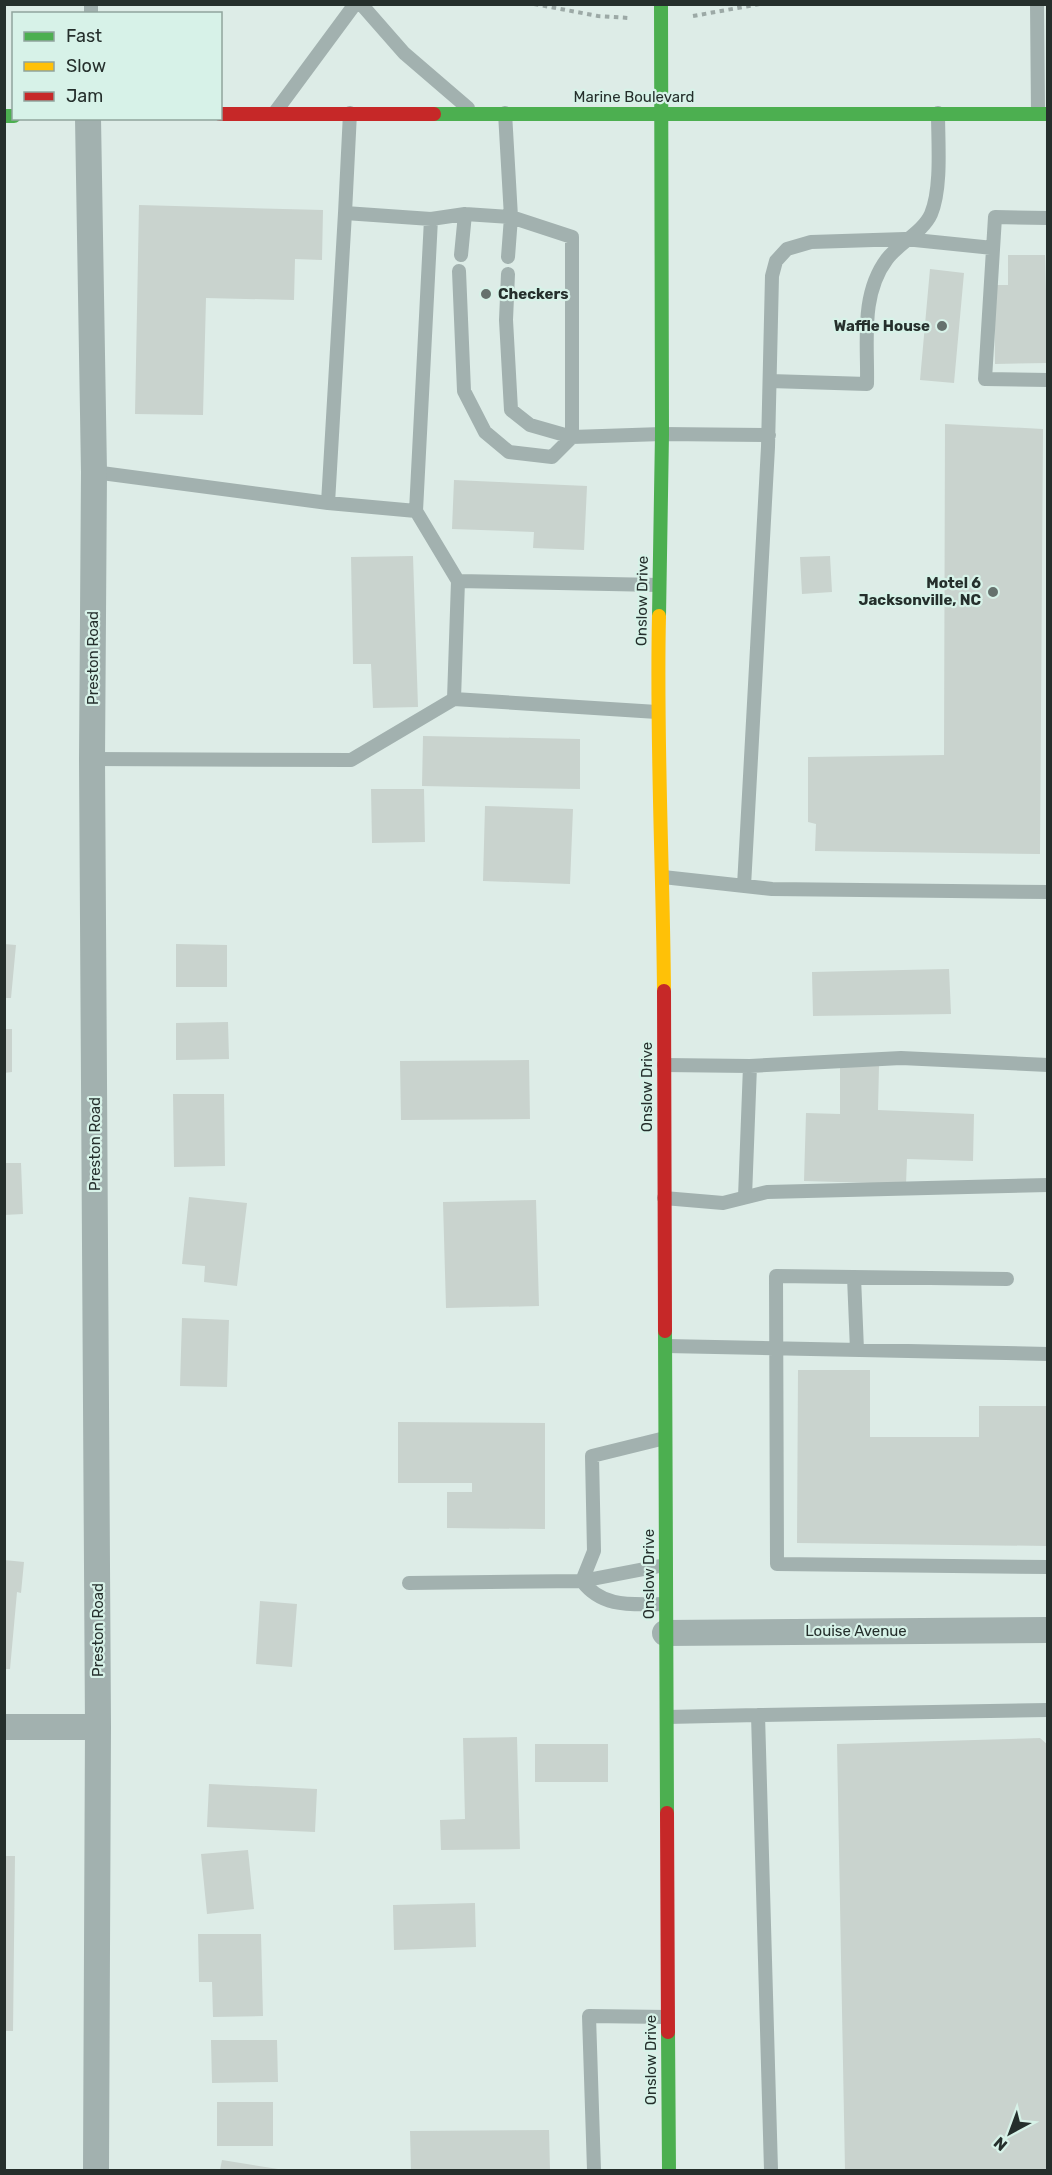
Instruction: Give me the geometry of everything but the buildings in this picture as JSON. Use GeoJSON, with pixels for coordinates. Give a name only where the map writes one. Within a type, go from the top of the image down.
{"type":"FeatureCollection","features":[{"type":"Feature","properties":{"kind":"main road","name":"Onslow Drive"},"geometry":{"type":"LineString","coordinates":[[661,4],[662,434],[657,712],[663,877],[669,2170]]}},
{"type":"Feature","properties":{"kind":"main road","name":"Marine Boulevard"},"geometry":{"type":"LineString","coordinates":[[222,114],[1043,114]]}},
{"type":"Feature","properties":{"kind":"street","name":"Preston Road"},"geometry":{"type":"LineString","coordinates":[[88,120],[94,472],[92,759],[99,1727],[96,2170]]}},
{"type":"Feature","properties":{"kind":"street","name":"Louise Avenue"},"geometry":{"type":"LineString","coordinates":[[665,1633],[1047,1630]]}},
{"type":"Feature","properties":{"kind":"street"},"geometry":{"type":"LineString","coordinates":[[4,1727],[99,1727]]}},
{"type":"Feature","properties":{"kind":"lane"},"geometry":{"type":"LineString","coordinates":[[274,114],[355,4]]}},
{"type":"Feature","properties":{"kind":"lane"},"geometry":{"type":"LineString","coordinates":[[361,4],[404,53],[474,113]]}},
{"type":"Feature","properties":{"kind":"lane"},"geometry":{"type":"LineString","coordinates":[[1037,4],[1043,114]]}},
{"type":"Feature","properties":{"kind":"lane"},"geometry":{"type":"LineString","coordinates":[[505,113],[511,217],[508,257]]}},
{"type":"Feature","properties":{"kind":"lane"},"geometry":{"type":"LineString","coordinates":[[770,381],[867,384],[868,305],[874,283],[886,260],[930,216],[935,202],[938,113]]}},
{"type":"Feature","properties":{"kind":"lane"},"geometry":{"type":"LineString","coordinates":[[328,503],[350,114]]}},
{"type":"Feature","properties":{"kind":"lane"},"geometry":{"type":"LineString","coordinates":[[345,213],[431,219],[465,214],[511,217],[572,237],[572,437],[552,457],[509,452],[485,432],[464,391],[459,271]]}},
{"type":"Feature","properties":{"kind":"lane"},"geometry":{"type":"LineString","coordinates":[[461,255],[465,214]]}},
{"type":"Feature","properties":{"kind":"lane"},"geometry":{"type":"LineString","coordinates":[[1047,218],[995,217],[985,379],[1047,380]]}},
{"type":"Feature","properties":{"kind":"lane"},"geometry":{"type":"LineString","coordinates":[[431,219],[416,512],[458,581],[454,699]]}},
{"type":"Feature","properties":{"kind":"lane"},"geometry":{"type":"LineString","coordinates":[[744,886],[769,435],[772,276],[776,261],[787,249],[811,242],[905,239],[993,248]]}},
{"type":"Feature","properties":{"kind":"lane"},"geometry":{"type":"LineString","coordinates":[[508,274],[506,320],[511,410],[530,425],[572,437],[662,434],[769,435]]}},
{"type":"Feature","properties":{"kind":"lane"},"geometry":{"type":"LineString","coordinates":[[94,472],[328,503],[416,512]]}},
{"type":"Feature","properties":{"kind":"lane"},"geometry":{"type":"LineString","coordinates":[[458,581],[659,585]]}},
{"type":"Feature","properties":{"kind":"lane"},"geometry":{"type":"LineString","coordinates":[[92,759],[351,760],[454,699],[657,712]]}},
{"type":"Feature","properties":{"kind":"lane"},"geometry":{"type":"LineString","coordinates":[[663,877],[772,889],[881,892],[1047,892]]}},
{"type":"Feature","properties":{"kind":"lane"},"geometry":{"type":"LineString","coordinates":[[664,1065],[750,1066],[901,1058],[1047,1065]]}},
{"type":"Feature","properties":{"kind":"lane"},"geometry":{"type":"LineString","coordinates":[[745,1197],[750,1066]]}},
{"type":"Feature","properties":{"kind":"lane"},"geometry":{"type":"LineString","coordinates":[[664,1198],[723,1203],[767,1192],[1047,1185]]}},
{"type":"Feature","properties":{"kind":"lane"},"geometry":{"type":"LineString","coordinates":[[1007,1279],[776,1275],[777,1564],[1047,1567]]}},
{"type":"Feature","properties":{"kind":"lane"},"geometry":{"type":"LineString","coordinates":[[854,1277],[857,1350]]}},
{"type":"Feature","properties":{"kind":"lane"},"geometry":{"type":"LineString","coordinates":[[665,1346],[1047,1354]]}},
{"type":"Feature","properties":{"kind":"lane"},"geometry":{"type":"LineString","coordinates":[[582,1581],[594,1551],[592,1456],[665,1438]]}},
{"type":"Feature","properties":{"kind":"lane"},"geometry":{"type":"LineString","coordinates":[[409,1583],[582,1581],[665,1565]]}},
{"type":"Feature","properties":{"kind":"lane"},"geometry":{"type":"LineString","coordinates":[[582,1581],[592,1595],[622,1604],[666,1604]]}},
{"type":"Feature","properties":{"kind":"lane"},"geometry":{"type":"LineString","coordinates":[[666,1717],[1047,1710]]}},
{"type":"Feature","properties":{"kind":"lane"},"geometry":{"type":"LineString","coordinates":[[758,1715],[771,2170]]}},
{"type":"Feature","properties":{"kind":"lane"},"geometry":{"type":"LineString","coordinates":[[594,2170],[589,2016],[668,2017]]}},
{"type":"Feature","properties":{"kind":"traffic: fast"},"geometry":{"type":"LineString","coordinates":[[659,616],[662,434],[661,4]]}},
{"type":"Feature","properties":{"kind":"traffic: fast"},"geometry":{"type":"LineString","coordinates":[[434,114],[1048,114]]}},
{"type":"Feature","properties":{"kind":"traffic: fast"},"geometry":{"type":"LineString","coordinates":[[4,116],[12,116]]}},
{"type":"Feature","properties":{"kind":"traffic: fast"},"geometry":{"type":"LineString","coordinates":[[665,1331],[667,1813]]}},
{"type":"Feature","properties":{"kind":"traffic: fast"},"geometry":{"type":"LineString","coordinates":[[668,2032],[669,2170]]}},
{"type":"Feature","properties":{"kind":"traffic: slow"},"geometry":{"type":"LineString","coordinates":[[659,616],[659,757],[664,991]]}},
{"type":"Feature","properties":{"kind":"traffic: jam"},"geometry":{"type":"LineString","coordinates":[[222,114],[434,114]]}},
{"type":"Feature","properties":{"kind":"traffic: jam"},"geometry":{"type":"LineString","coordinates":[[664,991],[665,1331]]}},
{"type":"Feature","properties":{"kind":"traffic: jam"},"geometry":{"type":"LineString","coordinates":[[667,1813],[668,2032]]}},
{"type":"Feature","properties":{"kind":"place","name":"Checkers"},"geometry":{"type":"Point","coordinates":[486,294]}},
{"type":"Feature","properties":{"kind":"place","name":"Waffle House"},"geometry":{"type":"Point","coordinates":[942,326]}},
{"type":"Feature","properties":{"kind":"place","name":"Motel 6 Jacksonville, NC"},"geometry":{"type":"Point","coordinates":[993,592]}}]}
